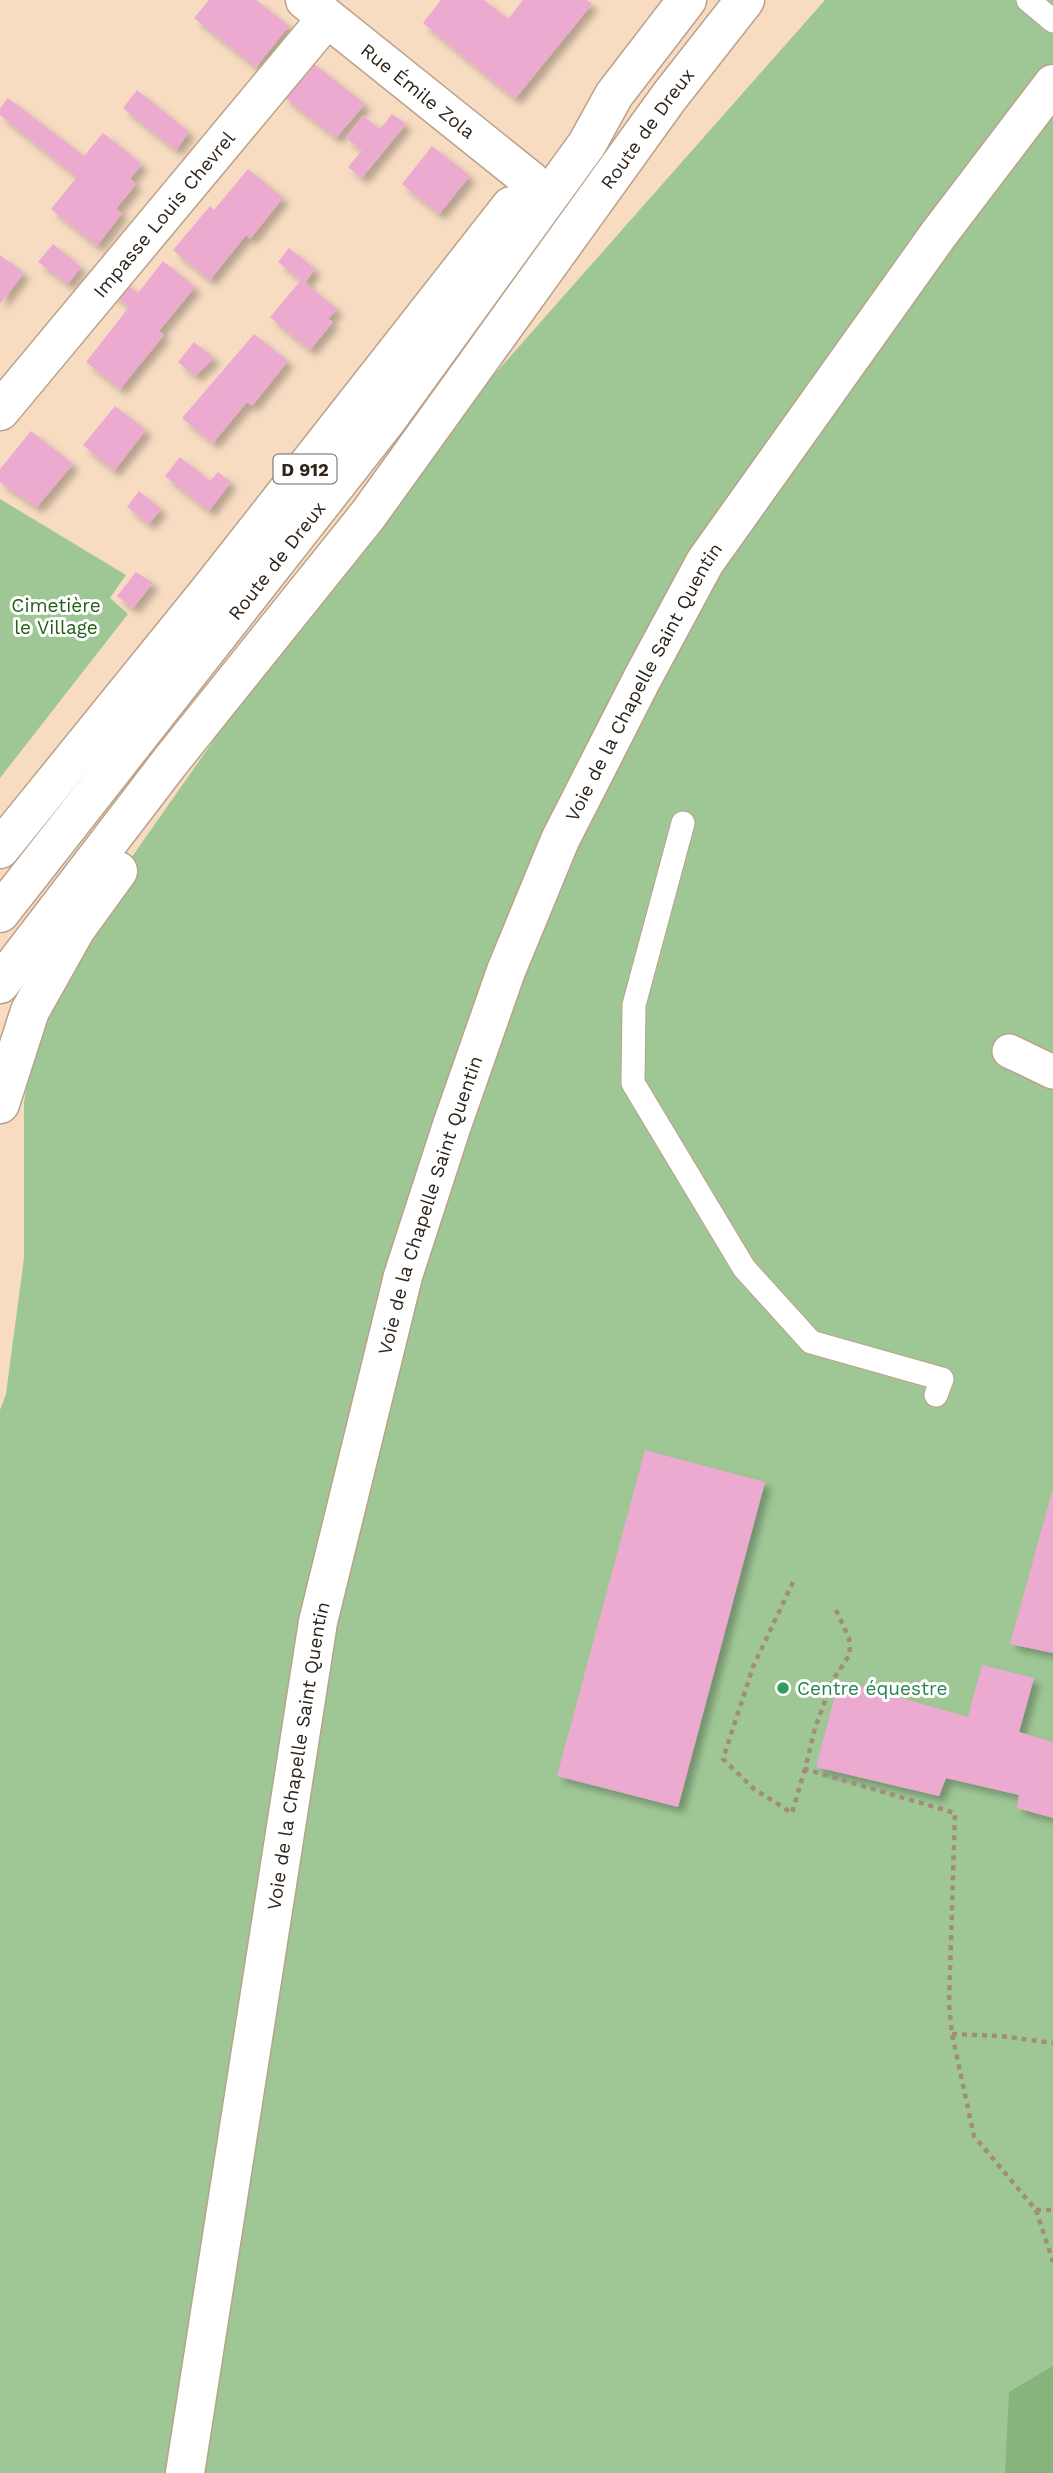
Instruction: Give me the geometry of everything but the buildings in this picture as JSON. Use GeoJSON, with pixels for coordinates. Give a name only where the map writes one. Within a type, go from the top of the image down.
{"type":"FeatureCollection","features":[{"type":"Feature","properties":{"kind":"main road","name":"Route de Dreux"},"geometry":{"type":"LineString","coordinates":[[0,913],[386,421],[587,144],[614,95],[687,0]]}},
{"type":"Feature","properties":{"kind":"main road","name":"Route de Dreux"},"geometry":{"type":"LineString","coordinates":[[0,984],[170,762],[368,515],[669,97],[745,0]]}},
{"type":"Feature","properties":{"kind":"main road","name":"Rue Émile Zola"},"geometry":{"type":"LineString","coordinates":[[316,9],[531,181]]}},
{"type":"Feature","properties":{"kind":"main road","name":"Impasse Louis Chevrel"},"geometry":{"type":"LineString","coordinates":[[0,411],[316,9]]}},
{"type":"Feature","properties":{"kind":"main road","name":"Voie de la Chapelle Saint Quentin"},"geometry":{"type":"LineString","coordinates":[[185,2473],[318,1622],[403,1276],[506,971],[560,840],[705,562],[938,236],[1053,84]]}},
{"type":"Feature","properties":{"kind":"main road","name":"Route de Dreux"},"geometry":{"type":"LineString","coordinates":[[0,849],[212,586],[531,181],[572,124],[614,95]]}},
{"type":"Feature","properties":{"kind":"main road","name":"Route de Dreux"},"geometry":{"type":"LineString","coordinates":[[0,1104],[30,1011],[76,929],[162,808],[170,762]]}},
{"type":"Feature","properties":{"kind":"street"},"geometry":{"type":"LineString","coordinates":[[1009,1051],[1053,1072]]}},
{"type":"Feature","properties":{"kind":"lane"},"geometry":{"type":"LineString","coordinates":[[1028,0],[1053,21]]}},
{"type":"Feature","properties":{"kind":"lane"},"geometry":{"type":"LineString","coordinates":[[683,823],[634,1005],[633,1083],[744,1268],[811,1342],[942,1379],[936,1395]]}},
{"type":"Feature","properties":{"kind":"path"},"geometry":{"type":"LineString","coordinates":[[793,1582],[752,1667],[723,1759],[754,1790],[792,1814],[815,1728],[833,1680],[850,1654],[849,1638],[836,1611]]}},
{"type":"Feature","properties":{"kind":"path"},"geometry":{"type":"LineString","coordinates":[[805,1769],[955,1813],[949,2004],[952,2034],[974,2136],[1036,2210],[1053,2262]]}},
{"type":"Feature","properties":{"kind":"path"},"geometry":{"type":"LineString","coordinates":[[952,2034],[1000,2036],[1053,2043]]}},
{"type":"Feature","properties":{"kind":"path"},"geometry":{"type":"LineString","coordinates":[[1036,2210],[1053,2210]]}},
{"type":"Feature","properties":{"kind":"green space"},"geometry":{"type":"Polygon","coordinates":[[[825,0],[1053,0],[1053,2473],[0,2473],[0,1410],[6,1394],[24,1258],[24,1101],[51,972],[379,505],[825,0]]]}},
{"type":"Feature","properties":{"kind":"green space","name":"Cimetière le Village"},"geometry":{"type":"Polygon","coordinates":[[[0,499],[126,575],[110,598],[128,614],[0,778],[0,499]]]}},
{"type":"Feature","properties":{"kind":"green space"},"geometry":{"type":"Polygon","coordinates":[[[1053,2366],[1053,2473],[1005,2473],[1009,2392],[1053,2366]]]}},
{"type":"Feature","properties":{"kind":"place","name":"Centre équestre"},"geometry":{"type":"Point","coordinates":[783,1688]}}]}
